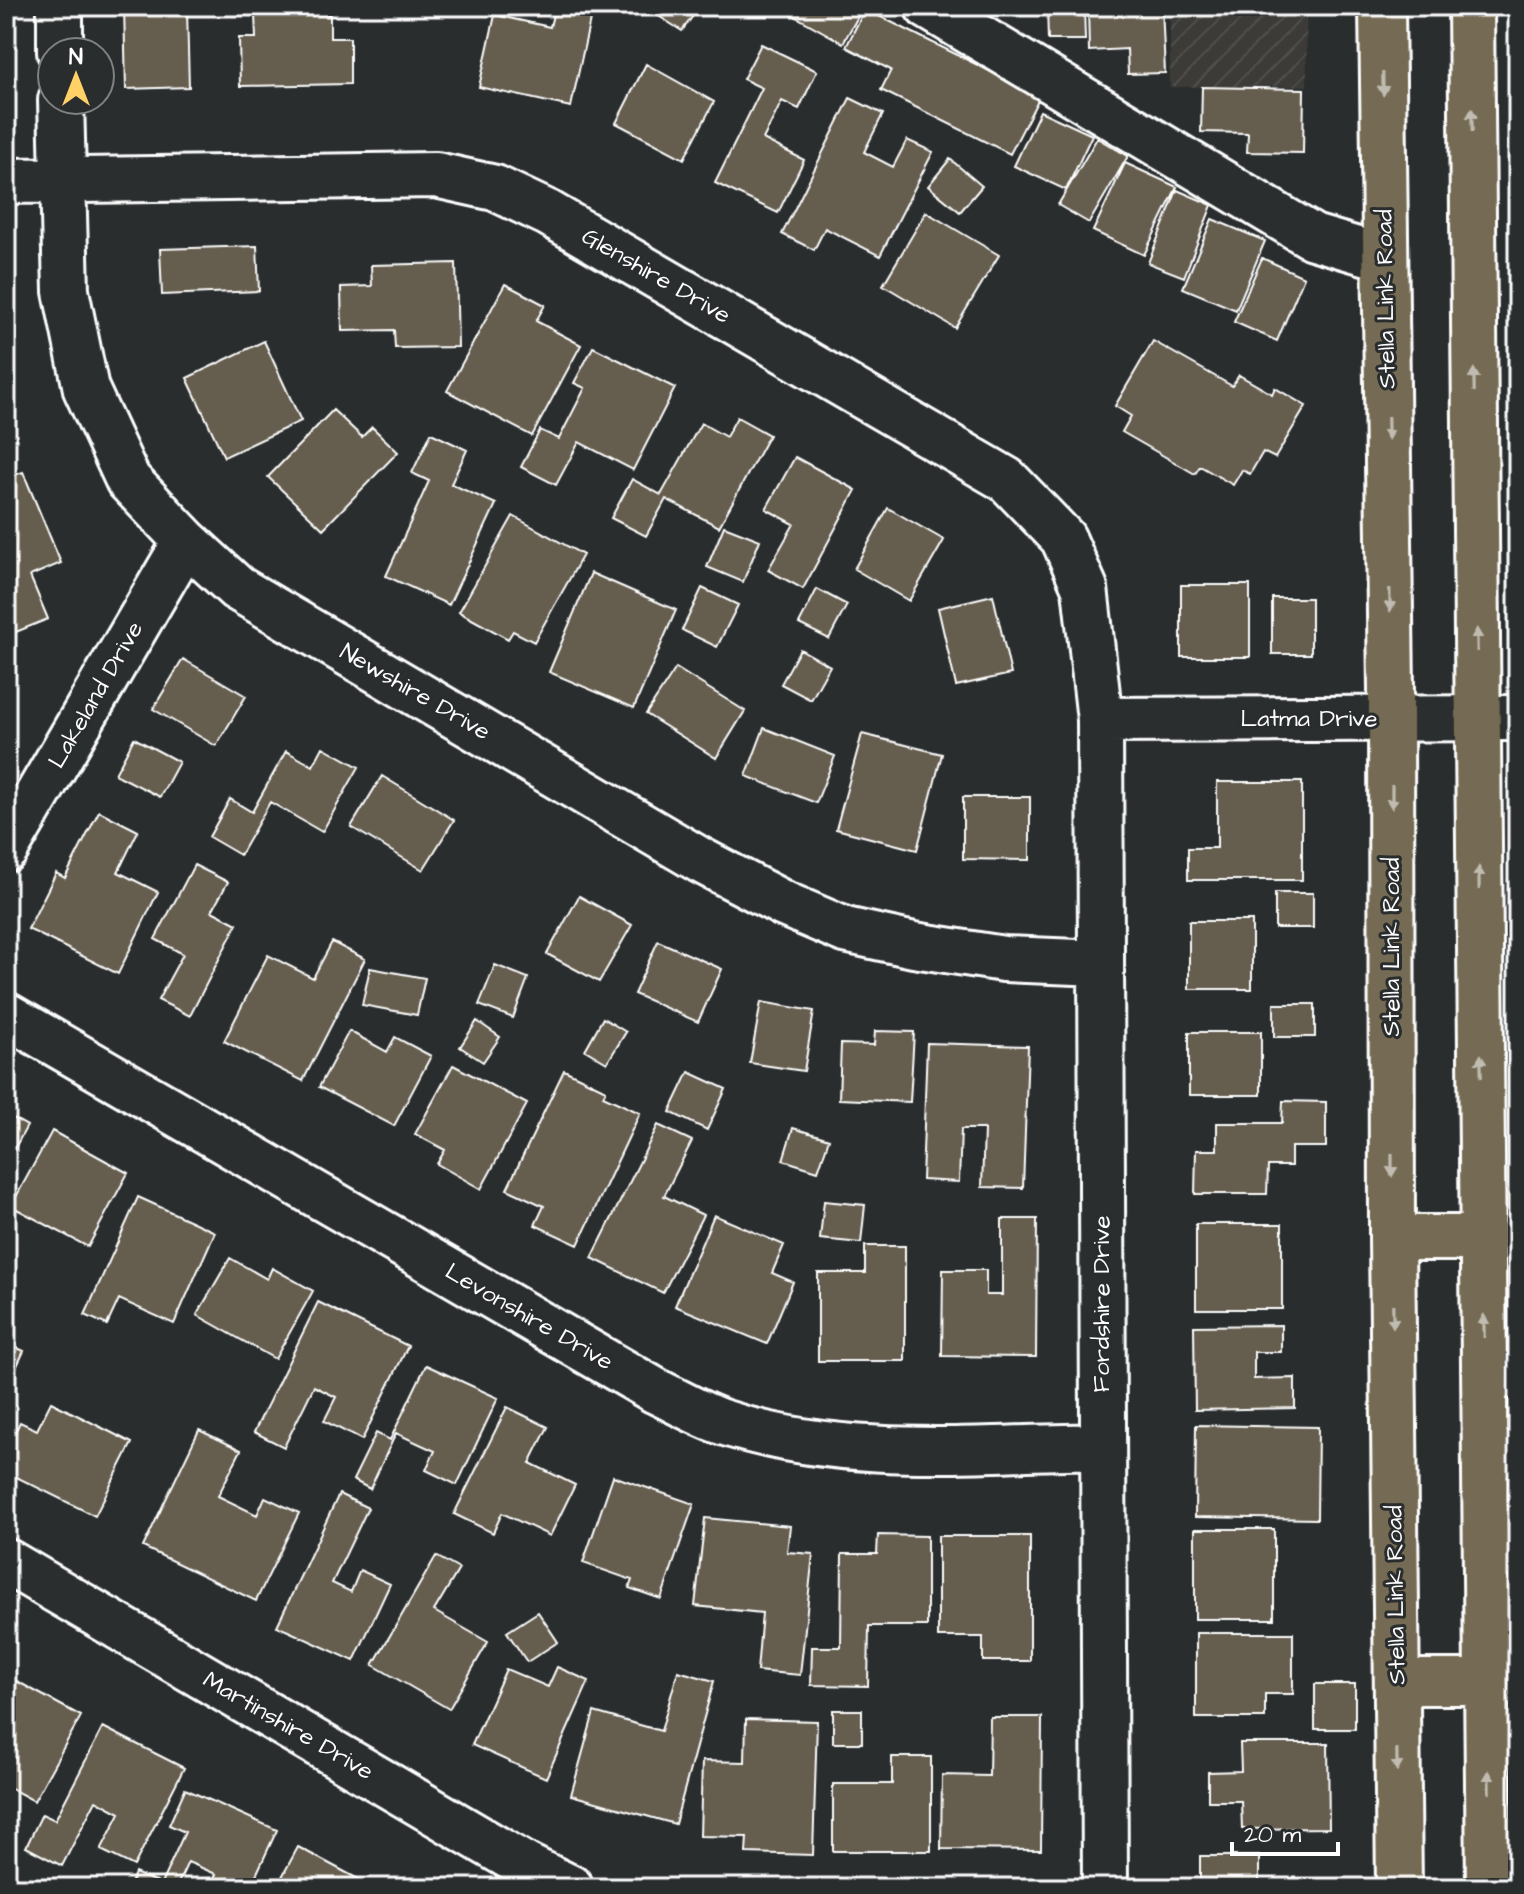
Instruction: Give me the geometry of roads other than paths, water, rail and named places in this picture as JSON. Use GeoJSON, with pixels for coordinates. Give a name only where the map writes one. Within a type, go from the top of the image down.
{"type":"FeatureCollection","features":[{"type":"Feature","properties":{"kind":"main road","name":"Stella Link Road"},"geometry":{"type":"LineString","coordinates":[[1382,6],[1391,719],[1392,1238],[1399,1888]]}},
{"type":"Feature","properties":{"kind":"main road"},"geometry":{"type":"LineString","coordinates":[[1469,12],[1498,718],[1483,1238],[1501,1374],[1503,1682],[1489,1888]]}},
{"type":"Feature","properties":{"kind":"main road"},"geometry":{"type":"LineString","coordinates":[[1392,1238],[1483,1238]]}},
{"type":"Feature","properties":{"kind":"main road"},"geometry":{"type":"LineString","coordinates":[[1397,1682],[1503,1682]]}},
{"type":"Feature","properties":{"kind":"street"},"geometry":{"type":"LineString","coordinates":[[60,6],[60,36]]}},
{"type":"Feature","properties":{"kind":"street"},"geometry":{"type":"LineString","coordinates":[[927,6],[1313,237],[1385,258]]}},
{"type":"Feature","properties":{"kind":"street","name":"Newshire Drive"},"geometry":{"type":"LineString","coordinates":[[61,116],[66,291],[86,389],[128,480],[186,541],[237,588],[700,860],[784,904],[845,930],[914,945],[1004,959],[1101,963]]}},
{"type":"Feature","properties":{"kind":"street","name":"Glenshire Drive"},"geometry":{"type":"LineString","coordinates":[[6,181],[436,175],[495,188],[548,213],[1007,480],[1063,538],[1085,588],[1100,720]]}},
{"type":"Feature","properties":{"kind":"street","name":"Lakeland Drive"},"geometry":{"type":"LineString","coordinates":[[6,849],[186,541]]}},
{"type":"Feature","properties":{"kind":"street","name":"Latma Drive"},"geometry":{"type":"LineString","coordinates":[[1100,720],[1498,718]]}},
{"type":"Feature","properties":{"kind":"street","name":"Fordshire Drive"},"geometry":{"type":"LineString","coordinates":[[1100,720],[1105,1888]]}},
{"type":"Feature","properties":{"kind":"street","name":"Levonshire Drive"},"geometry":{"type":"LineString","coordinates":[[6,1015],[642,1383],[721,1421],[787,1438],[848,1447],[1103,1446]]}},
{"type":"Feature","properties":{"kind":"street","name":"Martinshire Drive"},"geometry":{"type":"LineString","coordinates":[[6,1561],[526,1866],[571,1888]]}}]}
